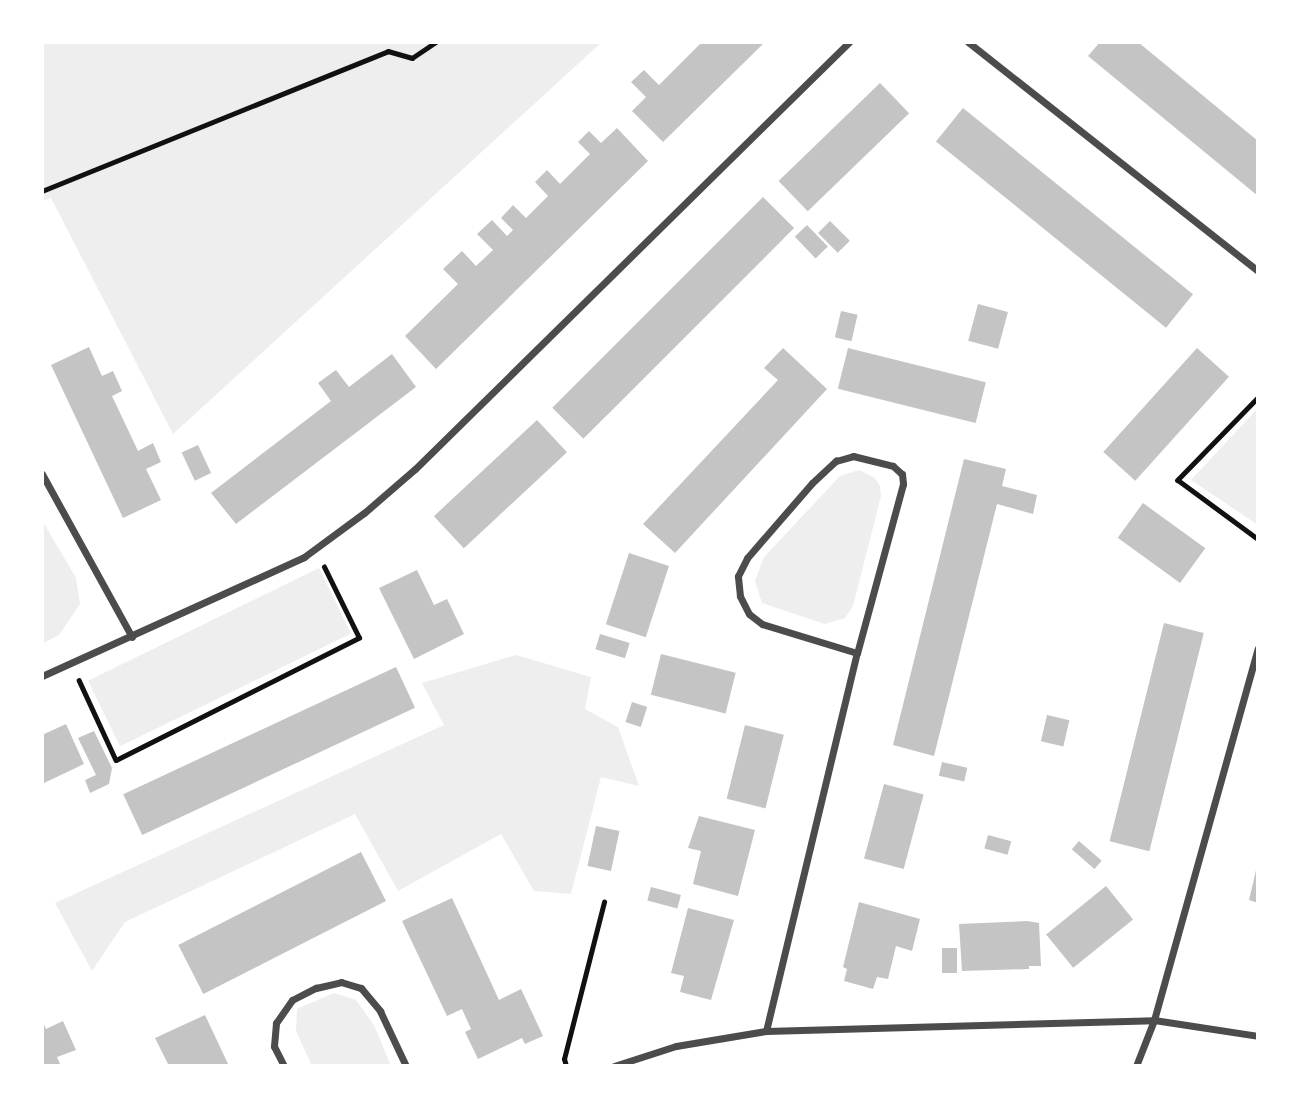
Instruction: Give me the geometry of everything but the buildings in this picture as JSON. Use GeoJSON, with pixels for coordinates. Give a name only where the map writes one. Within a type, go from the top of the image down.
{"type":"FeatureCollection","features":[{"type":"Feature","properties":{"kind":"street"},"geometry":{"type":"LineString","coordinates":[[42,676],[132,637],[315,549],[415,469],[849,42]]}},
{"type":"Feature","properties":{"kind":"street"},"geometry":{"type":"LineString","coordinates":[[968,42],[1258,271]]}},
{"type":"Feature","properties":{"kind":"street"},"geometry":{"type":"LineString","coordinates":[[766,1031],[857,653],[903,484],[902,474],[893,466],[853,456],[836,461],[812,483],[747,558],[738,576],[740,596],[749,614],[762,624],[857,653]]}},
{"type":"Feature","properties":{"kind":"street"},"geometry":{"type":"LineString","coordinates":[[42,474],[132,637]]}},
{"type":"Feature","properties":{"kind":"street"},"geometry":{"type":"LineString","coordinates":[[1136,1066],[1154,1020],[1258,648]]}},
{"type":"Feature","properties":{"kind":"street"},"geometry":{"type":"LineString","coordinates":[[284,1066],[274,1046],[276,1023],[292,1000],[316,988],[341,982],[361,988],[380,1012],[406,1066]]}},
{"type":"Feature","properties":{"kind":"street"},"geometry":{"type":"LineString","coordinates":[[614,1066],[676,1046],[766,1031],[1154,1020],[1258,1036]]}},
{"type":"Feature","properties":{"kind":"path"},"geometry":{"type":"LineString","coordinates":[[42,191],[388,51],[412,58],[436,42]]}},
{"type":"Feature","properties":{"kind":"path"},"geometry":{"type":"LineString","coordinates":[[1258,398],[1178,480],[1258,540]]}},
{"type":"Feature","properties":{"kind":"path"},"geometry":{"type":"LineString","coordinates":[[72,663],[116,760],[359,638],[315,549]]}},
{"type":"Feature","properties":{"kind":"path"},"geometry":{"type":"LineString","coordinates":[[566,1066],[564,1059],[604,902]]}},
{"type":"Feature","properties":{"kind":"shaded area"},"geometry":{"type":"Polygon","coordinates":[[[42,42],[602,42],[173,434],[51,198],[42,201],[42,42]]]}},
{"type":"Feature","properties":{"kind":"shaded area"},"geometry":{"type":"Polygon","coordinates":[[[1258,408],[1258,525],[1191,480],[1258,408]]]}},
{"type":"Feature","properties":{"kind":"shaded area"},"geometry":{"type":"Polygon","coordinates":[[[859,470],[875,478],[880,486],[881,496],[853,606],[845,618],[825,624],[762,603],[755,581],[764,557],[840,476],[859,470]]]}},
{"type":"Feature","properties":{"kind":"shaded area"},"geometry":{"type":"Polygon","coordinates":[[[42,520],[76,578],[80,604],[59,635],[42,644],[42,520]]]}},
{"type":"Feature","properties":{"kind":"shaded area"},"geometry":{"type":"Polygon","coordinates":[[[319,568],[351,634],[120,746],[88,681],[319,568]]]}},
{"type":"Feature","properties":{"kind":"shaded area"},"geometry":{"type":"Polygon","coordinates":[[[516,655],[591,677],[585,709],[618,727],[639,786],[601,777],[571,894],[534,891],[501,834],[398,891],[355,814],[125,922],[92,971],[55,903],[444,725],[422,683],[516,655]]]}},
{"type":"Feature","properties":{"kind":"shaded area"},"geometry":{"type":"Polygon","coordinates":[[[334,993],[356,1000],[374,1025],[391,1066],[312,1066],[296,1031],[297,1009],[334,993]]]}}]}
